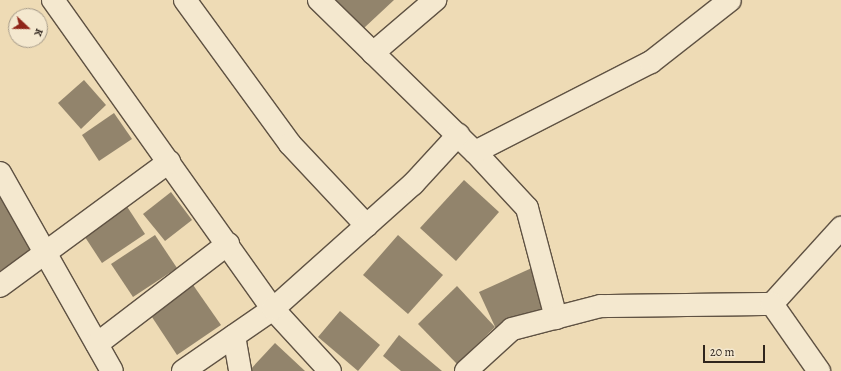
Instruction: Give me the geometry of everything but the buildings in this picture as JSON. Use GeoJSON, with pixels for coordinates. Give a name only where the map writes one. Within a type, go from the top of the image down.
{"type":"FeatureCollection","features":[{"type":"Feature","properties":{"kind":"street"},"geometry":{"type":"LineString","coordinates":[[53,0],[273,309],[330,371]]}},
{"type":"Feature","properties":{"kind":"street"},"geometry":{"type":"LineString","coordinates":[[185,0],[290,144],[367,226]]}},
{"type":"Feature","properties":{"kind":"street"},"geometry":{"type":"LineString","coordinates":[[319,0],[458,135],[527,208],[556,318]]}},
{"type":"Feature","properties":{"kind":"street"},"geometry":{"type":"LineString","coordinates":[[373,53],[435,0]]}},
{"type":"Feature","properties":{"kind":"street"},"geometry":{"type":"LineString","coordinates":[[475,152],[651,62],[730,0]]}},
{"type":"Feature","properties":{"kind":"street"},"geometry":{"type":"LineString","coordinates":[[183,371],[273,309],[413,184],[458,135]]}},
{"type":"Feature","properties":{"kind":"street"},"geometry":{"type":"LineString","coordinates":[[0,286],[45,256],[169,162]]}},
{"type":"Feature","properties":{"kind":"street"},"geometry":{"type":"LineString","coordinates":[[0,173],[45,256],[112,371]]}},
{"type":"Feature","properties":{"kind":"street"},"geometry":{"type":"LineString","coordinates":[[466,371],[512,329],[601,306],[772,304],[841,228]]}},
{"type":"Feature","properties":{"kind":"street"},"geometry":{"type":"LineString","coordinates":[[97,344],[228,244]]}},
{"type":"Feature","properties":{"kind":"street"},"geometry":{"type":"LineString","coordinates":[[772,304],[819,371]]}},
{"type":"Feature","properties":{"kind":"street"},"geometry":{"type":"LineString","coordinates":[[234,336],[240,371]]}}]}
